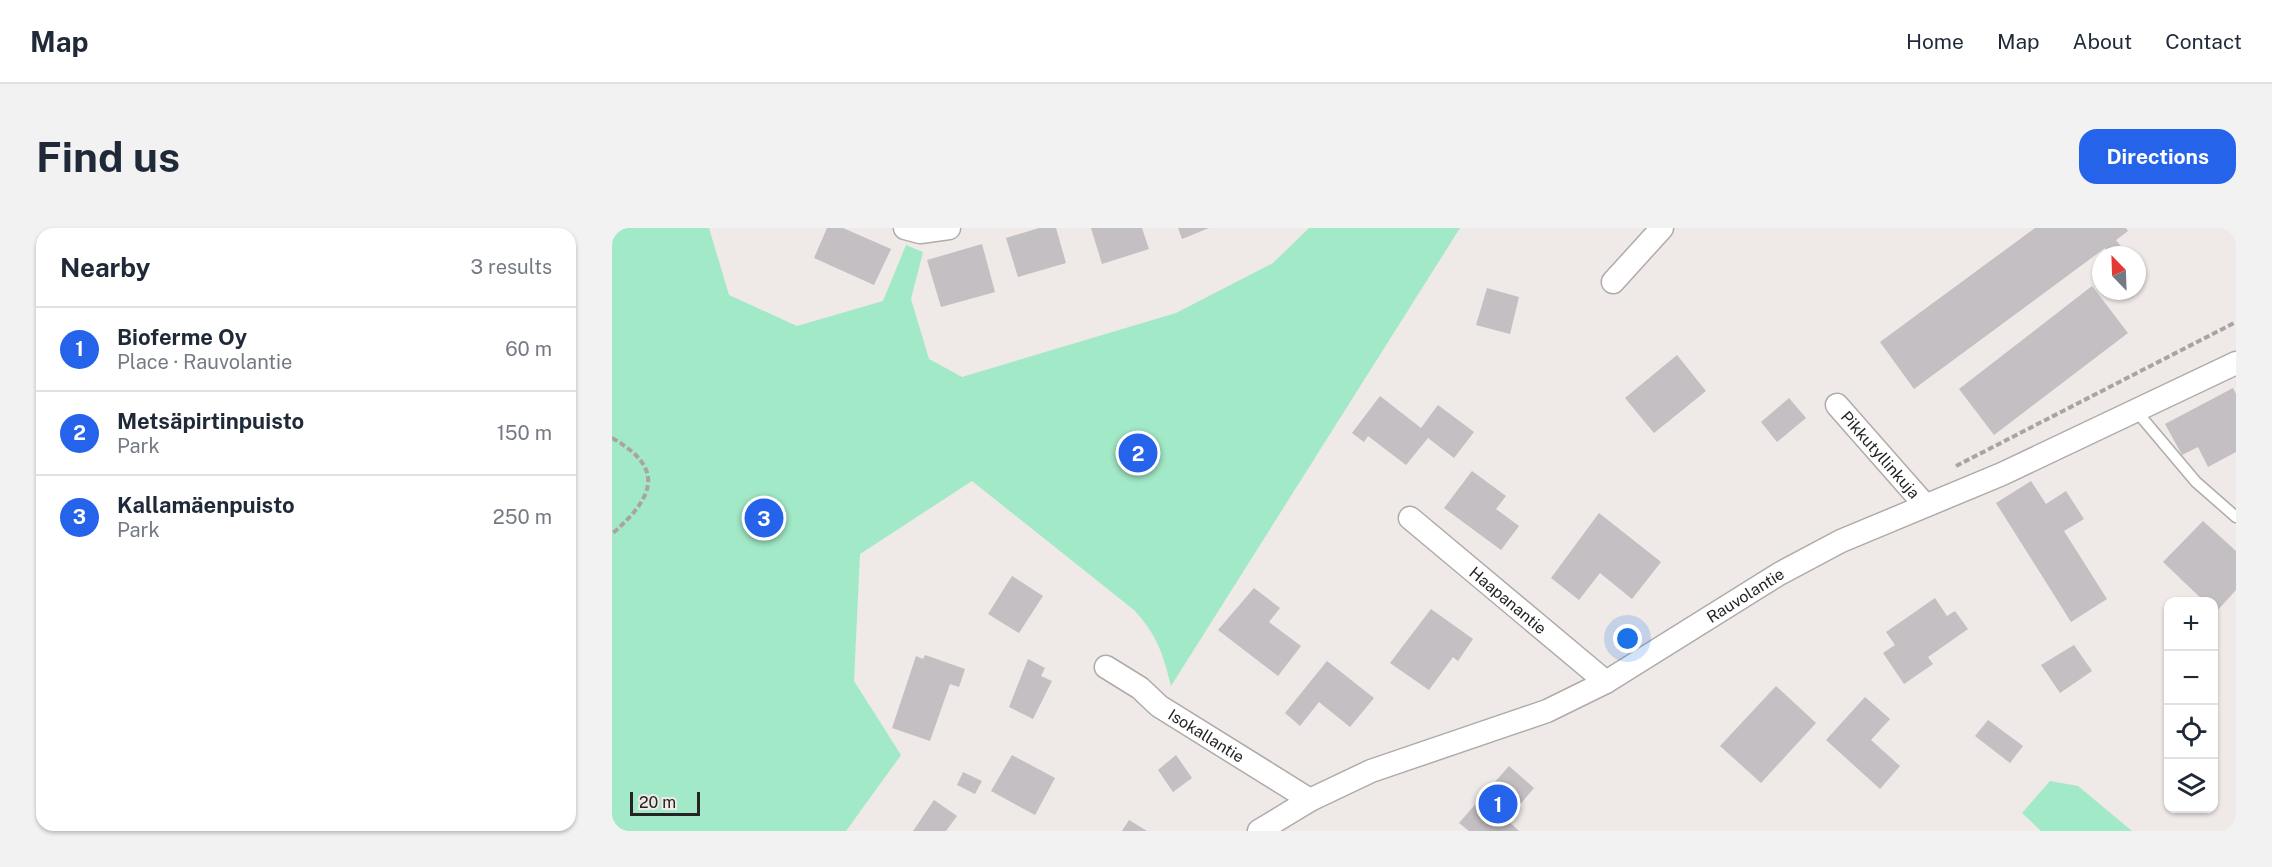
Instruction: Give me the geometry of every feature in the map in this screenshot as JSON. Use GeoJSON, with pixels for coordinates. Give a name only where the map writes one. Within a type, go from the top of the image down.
{"type":"FeatureCollection","features":[{"type":"Feature","properties":{"kind":"street"},"geometry":{"type":"LineString","coordinates":[[905,228],[920,232],[949,228]]}},
{"type":"Feature","properties":{"kind":"street"},"geometry":{"type":"LineString","coordinates":[[1613,282],[1662,228]]}},
{"type":"Feature","properties":{"kind":"street","name":"Rauvolantie"},"geometry":{"type":"LineString","coordinates":[[1258,831],[1310,800],[1371,771],[1546,711],[1606,682],[1779,574],[1841,541],[2002,474],[2137,412],[2236,363]]}},
{"type":"Feature","properties":{"kind":"street","name":"Pikkutyllinkuja"},"geometry":{"type":"LineString","coordinates":[[1837,405],[1925,505]]}},
{"type":"Feature","properties":{"kind":"street","name":"Haapanantie"},"geometry":{"type":"LineString","coordinates":[[1410,518],[1606,682]]}},
{"type":"Feature","properties":{"kind":"street","name":"Isokallantie"},"geometry":{"type":"LineString","coordinates":[[1107,667],[1140,688],[1159,706],[1310,800]]}},
{"type":"Feature","properties":{"kind":"lane"},"geometry":{"type":"LineString","coordinates":[[2137,412],[2196,483],[2236,517]]}},
{"type":"Feature","properties":{"kind":"path"},"geometry":{"type":"LineString","coordinates":[[1952,468],[2236,322]]}},
{"type":"Feature","properties":{"kind":"path"},"geometry":{"type":"LineString","coordinates":[[612,438],[631,449],[644,462],[648,488],[636,513],[612,534]]}},
{"type":"Feature","properties":{"kind":"green space"},"geometry":{"type":"Polygon","coordinates":[[[612,228],[709,228],[729,295],[797,326],[883,301],[906,245],[923,252],[911,299],[929,359],[962,377],[1176,313],[1273,263],[1309,228],[1460,228],[1171,686],[1158,645],[1134,610],[972,481],[860,554],[854,681],[901,755],[846,831],[612,831],[612,228]]]}},
{"type":"Feature","properties":{"kind":"green space"},"geometry":{"type":"Polygon","coordinates":[[[2050,781],[2078,786],[2132,831],[2041,831],[2022,813],[2050,781]]]}},
{"type":"Feature","properties":{"kind":"building"},"geometry":{"type":"Polygon","coordinates":[[[827,228],[843,228],[891,249],[874,285],[814,258],[827,228]]]}},
{"type":"Feature","properties":{"kind":"building"},"geometry":{"type":"Polygon","coordinates":[[[1039,228],[1056,228],[1066,263],[1018,277],[1006,238],[1039,228]]]}},
{"type":"Feature","properties":{"kind":"building"},"geometry":{"type":"Polygon","coordinates":[[[1091,228],[1142,228],[1149,249],[1102,264],[1091,228]]]}},
{"type":"Feature","properties":{"kind":"building"},"geometry":{"type":"Polygon","coordinates":[[[1178,228],[1209,228],[1182,239],[1178,228]]]}},
{"type":"Feature","properties":{"kind":"building"},"geometry":{"type":"Polygon","coordinates":[[[2035,228],[2126,228],[2128,231],[2116,240],[2121,246],[2092,246],[2092,258],[1914,389],[1880,342],[2035,228]]]}},
{"type":"Feature","properties":{"kind":"building"},"geometry":{"type":"Polygon","coordinates":[[[982,244],[995,292],[941,307],[927,260],[982,244]]]}},
{"type":"Feature","properties":{"kind":"building"},"geometry":{"type":"Polygon","coordinates":[[[2092,286],[2092,300],[2103,300],[2128,333],[1994,435],[1959,389],[2092,286]]]}},
{"type":"Feature","properties":{"kind":"building"},"geometry":{"type":"Polygon","coordinates":[[[1487,288],[1519,297],[1510,334],[1476,325],[1487,288]]]}},
{"type":"Feature","properties":{"kind":"building"},"geometry":{"type":"Polygon","coordinates":[[[1677,355],[1706,391],[1654,433],[1625,398],[1677,355]]]}},
{"type":"Feature","properties":{"kind":"building"},"geometry":{"type":"Polygon","coordinates":[[[2233,388],[2236,394],[2236,452],[2208,467],[2198,447],[2182,455],[2165,424],[2233,388]]]}},
{"type":"Feature","properties":{"kind":"building"},"geometry":{"type":"Polygon","coordinates":[[[1380,396],[1421,428],[1438,405],[1474,432],[1454,458],[1428,438],[1406,465],[1368,436],[1364,442],[1352,433],[1380,396]]]}},
{"type":"Feature","properties":{"kind":"building"},"geometry":{"type":"Polygon","coordinates":[[[1789,398],[1806,418],[1777,442],[1761,422],[1789,398]]]}},
{"type":"Feature","properties":{"kind":"building"},"geometry":{"type":"Polygon","coordinates":[[[1472,471],[1506,496],[1496,509],[1519,526],[1501,550],[1444,508],[1472,471]]]}},
{"type":"Feature","properties":{"kind":"building"},"geometry":{"type":"Polygon","coordinates":[[[2031,481],[2046,504],[2066,491],[2084,519],[2064,531],[2107,599],[2071,622],[1996,503],[2031,481]]]}},
{"type":"Feature","properties":{"kind":"building"},"geometry":{"type":"Polygon","coordinates":[[[1599,513],[1661,562],[1632,599],[1600,573],[1579,600],[1551,578],[1599,513]]]}},
{"type":"Feature","properties":{"kind":"building"},"geometry":{"type":"Polygon","coordinates":[[[2203,521],[2236,551],[2236,590],[2218,610],[2218,597],[2200,597],[2163,562],[2203,521]]]}},
{"type":"Feature","properties":{"kind":"building"},"geometry":{"type":"Polygon","coordinates":[[[1012,576],[1043,596],[1019,633],[988,614],[1012,576]]]}},
{"type":"Feature","properties":{"kind":"building"},"geometry":{"type":"Polygon","coordinates":[[[1254,588],[1280,608],[1269,622],[1301,646],[1278,676],[1218,630],[1254,588]]]}},
{"type":"Feature","properties":{"kind":"building"},"geometry":{"type":"Polygon","coordinates":[[[1935,598],[1947,616],[1955,611],[1968,629],[1928,657],[1933,664],[1904,684],[1883,653],[1895,645],[1886,632],[1935,598]]]}},
{"type":"Feature","properties":{"kind":"building"},"geometry":{"type":"Polygon","coordinates":[[[1431,609],[1473,639],[1458,661],[1453,657],[1429,690],[1390,663],[1431,609]]]}},
{"type":"Feature","properties":{"kind":"building"},"geometry":{"type":"Polygon","coordinates":[[[2074,645],[2092,671],[2060,693],[2041,665],[2074,645]]]}},
{"type":"Feature","properties":{"kind":"building"},"geometry":{"type":"Polygon","coordinates":[[[925,655],[965,669],[959,687],[950,684],[930,741],[892,728],[916,656],[923,659],[925,655]]]}},
{"type":"Feature","properties":{"kind":"building"},"geometry":{"type":"Polygon","coordinates":[[[1028,659],[1045,668],[1041,676],[1052,681],[1033,719],[1009,707],[1028,659]]]}},
{"type":"Feature","properties":{"kind":"building"},"geometry":{"type":"Polygon","coordinates":[[[1327,661],[1374,698],[1350,727],[1319,702],[1300,726],[1285,713],[1327,661]]]}},
{"type":"Feature","properties":{"kind":"building"},"geometry":{"type":"Polygon","coordinates":[[[1776,686],[1816,723],[1761,783],[1720,746],[1776,686]]]}},
{"type":"Feature","properties":{"kind":"building"},"geometry":{"type":"Polygon","coordinates":[[[1865,697],[1890,719],[1871,740],[1900,766],[1880,789],[1826,740],[1865,697]]]}},
{"type":"Feature","properties":{"kind":"building"},"geometry":{"type":"Polygon","coordinates":[[[1988,720],[2023,746],[2010,763],[1975,736],[1988,720]]]}},
{"type":"Feature","properties":{"kind":"building"},"geometry":{"type":"Polygon","coordinates":[[[1012,755],[1055,778],[1035,815],[991,791],[1012,755]]]}},
{"type":"Feature","properties":{"kind":"building"},"geometry":{"type":"Polygon","coordinates":[[[1176,755],[1192,778],[1173,792],[1158,770],[1176,755]]]}},
{"type":"Feature","properties":{"kind":"building"},"geometry":{"type":"Polygon","coordinates":[[[1509,766],[1534,788],[1507,820],[1519,831],[1469,831],[1459,823],[1509,766]]]}},
{"type":"Feature","properties":{"kind":"building"},"geometry":{"type":"Polygon","coordinates":[[[963,772],[982,781],[975,794],[957,785],[963,772]]]}},
{"type":"Feature","properties":{"kind":"building"},"geometry":{"type":"Polygon","coordinates":[[[934,800],[957,816],[946,831],[913,831],[934,800]]]}},
{"type":"Feature","properties":{"kind":"building"},"geometry":{"type":"Polygon","coordinates":[[[1129,820],[1147,831],[1122,831],[1129,820]]]}},
{"type":"Feature","properties":{"kind":"place","name":"Metsäpirtinpuisto"},"geometry":{"type":"Point","coordinates":[1138,453]}},
{"type":"Feature","properties":{"kind":"place","name":"Kallamäenpuisto"},"geometry":{"type":"Point","coordinates":[764,518]}},
{"type":"Feature","properties":{"kind":"place","name":"Bioferme Oy"},"geometry":{"type":"Point","coordinates":[1498,804]}}]}
